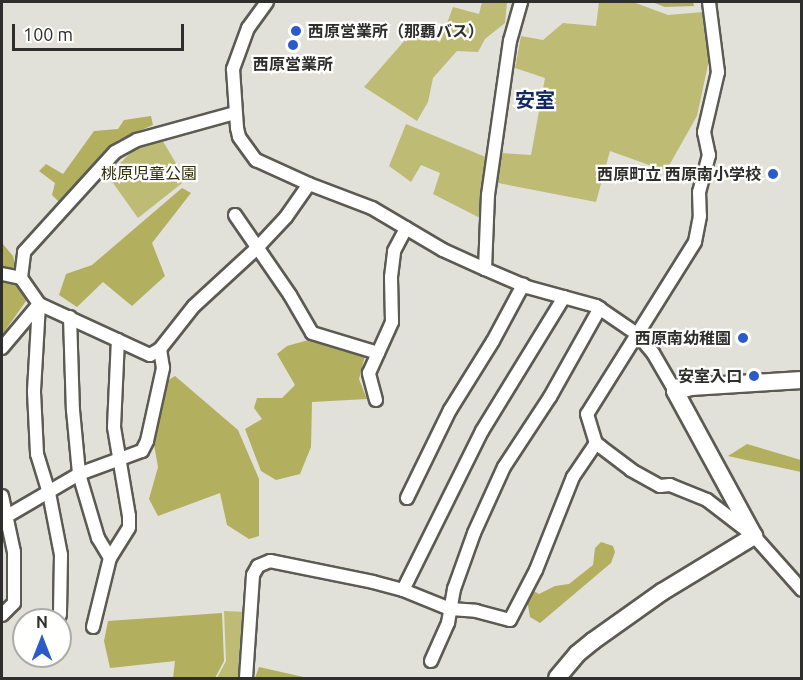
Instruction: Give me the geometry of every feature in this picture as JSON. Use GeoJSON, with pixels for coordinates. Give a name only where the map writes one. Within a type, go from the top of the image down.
{"type":"FeatureCollection","features":[{"type":"Feature","properties":{"kind":"street"},"geometry":{"type":"LineString","coordinates":[[267,2],[248,28],[233,69],[235,113],[239,137],[256,160],[309,184],[372,208],[442,250],[485,269],[523,285],[600,308],[637,334],[653,353],[754,536]]}},
{"type":"Feature","properties":{"kind":"street"},"geometry":{"type":"LineString","coordinates":[[485,269],[488,195],[510,41],[521,2]]}},
{"type":"Feature","properties":{"kind":"street"},"geometry":{"type":"LineString","coordinates":[[709,2],[718,72],[704,132],[709,154],[699,192],[700,216],[695,242],[587,414],[596,443],[631,470],[660,486],[670,485],[707,500],[754,536],[801,591]]}},
{"type":"Feature","properties":{"kind":"street"},"geometry":{"type":"LineString","coordinates":[[235,113],[136,140],[115,152],[24,252],[21,278],[39,304],[150,355],[160,349],[194,306],[257,248],[286,217],[309,184]]}},
{"type":"Feature","properties":{"kind":"street"},"geometry":{"type":"LineString","coordinates":[[235,215],[290,295],[312,333],[378,353]]}},
{"type":"Feature","properties":{"kind":"street"},"geometry":{"type":"LineString","coordinates":[[376,400],[369,373],[392,322],[391,278],[394,251],[406,228]]}},
{"type":"Feature","properties":{"kind":"street"},"geometry":{"type":"LineString","coordinates":[[2,274],[21,278]]}},
{"type":"Feature","properties":{"kind":"street"},"geometry":{"type":"LineString","coordinates":[[407,498],[450,410],[493,341],[523,285]]}},
{"type":"Feature","properties":{"kind":"street"},"geometry":{"type":"LineString","coordinates":[[403,590],[482,431],[564,297]]}},
{"type":"Feature","properties":{"kind":"street"},"geometry":{"type":"LineString","coordinates":[[2,348],[39,304]]}},
{"type":"Feature","properties":{"kind":"street"},"geometry":{"type":"LineString","coordinates":[[39,304],[34,392],[37,454],[49,494],[61,555],[60,608]]}},
{"type":"Feature","properties":{"kind":"street"},"geometry":{"type":"LineString","coordinates":[[431,661],[448,623],[454,589],[474,533],[504,467],[550,398],[600,308]]}},
{"type":"Feature","properties":{"kind":"street"},"geometry":{"type":"LineString","coordinates":[[70,317],[72,410],[79,474],[99,538],[110,558]]}},
{"type":"Feature","properties":{"kind":"street"},"geometry":{"type":"LineString","coordinates":[[93,627],[110,558],[129,527],[114,427],[118,340]]}},
{"type":"Feature","properties":{"kind":"street"},"geometry":{"type":"LineString","coordinates":[[4,518],[49,494],[79,474],[142,451],[147,441],[163,368],[160,349]]}},
{"type":"Feature","properties":{"kind":"street"},"geometry":{"type":"LineString","coordinates":[[675,391],[691,387],[801,380]]}},
{"type":"Feature","properties":{"kind":"street"},"geometry":{"type":"LineString","coordinates":[[246,678],[253,576],[258,566],[270,561],[403,590],[450,609],[510,620],[536,570],[573,477],[596,443]]}},
{"type":"Feature","properties":{"kind":"street"},"geometry":{"type":"LineString","coordinates":[[2,496],[4,518],[14,552],[14,603],[2,615]]}},
{"type":"Feature","properties":{"kind":"street"},"geometry":{"type":"LineString","coordinates":[[557,678],[577,654],[593,641],[662,592],[754,536]]}},
{"type":"Feature","properties":{"kind":"street"},"geometry":{"type":"LineString","coordinates":[[786,571],[801,574]]}},
{"type":"Feature","properties":{"kind":"green space"},"geometry":{"type":"Polygon","coordinates":[[[482,2],[507,2],[505,23],[485,39],[478,52],[457,51],[433,78],[428,102],[417,121],[364,87],[413,31],[440,42],[453,7],[479,14],[482,2]]]}},
{"type":"Feature","properties":{"kind":"green space"},"geometry":{"type":"Polygon","coordinates":[[[599,2],[633,2],[668,15],[703,12],[709,60],[697,116],[666,171],[610,151],[596,202],[498,183],[501,153],[531,155],[545,78],[515,68],[521,36],[543,40],[563,23],[596,26],[599,2]]]}},
{"type":"Feature","properties":{"kind":"green space"},"geometry":{"type":"Polygon","coordinates":[[[406,124],[488,158],[482,219],[433,194],[440,173],[421,165],[411,182],[389,166],[406,124]]]}},
{"type":"Feature","properties":{"kind":"green space","name":"桃原児童公園"},"geometry":{"type":"Polygon","coordinates":[[[161,138],[186,180],[138,218],[108,176],[135,148],[161,138]]]}},
{"type":"Feature","properties":{"kind":"green space"},"geometry":{"type":"Polygon","coordinates":[[[224,611],[248,612],[242,678],[217,678],[226,661],[224,611]]]}},
{"type":"Feature","properties":{"kind":"shaded area"},"geometry":{"type":"Polygon","coordinates":[[[652,2],[693,2],[694,6],[665,7],[652,2]]]}},
{"type":"Feature","properties":{"kind":"shaded area"},"geometry":{"type":"Polygon","coordinates":[[[151,116],[153,125],[118,140],[60,203],[52,195],[55,183],[39,171],[46,164],[63,174],[94,131],[118,129],[124,120],[151,116]]]}},
{"type":"Feature","properties":{"kind":"shaded area"},"geometry":{"type":"Polygon","coordinates":[[[182,188],[191,193],[152,243],[165,276],[132,306],[103,282],[77,307],[59,295],[66,274],[92,265],[182,188]]]}},
{"type":"Feature","properties":{"kind":"shaded area"},"geometry":{"type":"Polygon","coordinates":[[[2,243],[13,256],[26,301],[2,335],[2,243]]]}},
{"type":"Feature","properties":{"kind":"shaded area"},"geometry":{"type":"Polygon","coordinates":[[[312,339],[365,356],[359,379],[367,399],[312,402],[311,447],[300,474],[276,480],[261,471],[245,429],[262,419],[254,408],[257,398],[282,398],[295,385],[277,354],[287,346],[312,339]]]}},
{"type":"Feature","properties":{"kind":"shaded area"},"geometry":{"type":"Polygon","coordinates":[[[175,376],[238,430],[259,479],[259,536],[249,539],[227,525],[220,493],[158,516],[149,499],[158,467],[153,439],[165,382],[175,376]]]}},
{"type":"Feature","properties":{"kind":"shaded area"},"geometry":{"type":"Polygon","coordinates":[[[747,444],[801,460],[801,472],[728,456],[747,444]]]}},
{"type":"Feature","properties":{"kind":"shaded area"},"geometry":{"type":"Polygon","coordinates":[[[601,542],[613,546],[615,552],[611,563],[540,623],[530,617],[526,593],[530,589],[539,594],[555,586],[569,584],[593,565],[595,548],[601,542]]]}},
{"type":"Feature","properties":{"kind":"shaded area"},"geometry":{"type":"Polygon","coordinates":[[[222,613],[224,661],[215,678],[173,678],[175,661],[110,668],[104,641],[108,621],[222,613]]]}},
{"type":"Feature","properties":{"kind":"shaded area"},"geometry":{"type":"Polygon","coordinates":[[[259,667],[308,678],[255,678],[259,667]]]}},
{"type":"Feature","properties":{"kind":"place","name":"西原営業所（那覇バス）"},"geometry":{"type":"Point","coordinates":[296,31]}},
{"type":"Feature","properties":{"kind":"place","name":"西原営業所"},"geometry":{"type":"Point","coordinates":[293,45]}},
{"type":"Feature","properties":{"kind":"place","name":"西原町立 西原南小学校"},"geometry":{"type":"Point","coordinates":[773,174]}},
{"type":"Feature","properties":{"kind":"place","name":"西原南幼稚園"},"geometry":{"type":"Point","coordinates":[743,338]}},
{"type":"Feature","properties":{"kind":"place","name":"安室入口"},"geometry":{"type":"Point","coordinates":[754,376]}},
{"type":"Feature","properties":{"kind":"district","name":"安室"},"geometry":{"type":"Point","coordinates":[535,99]}}]}
